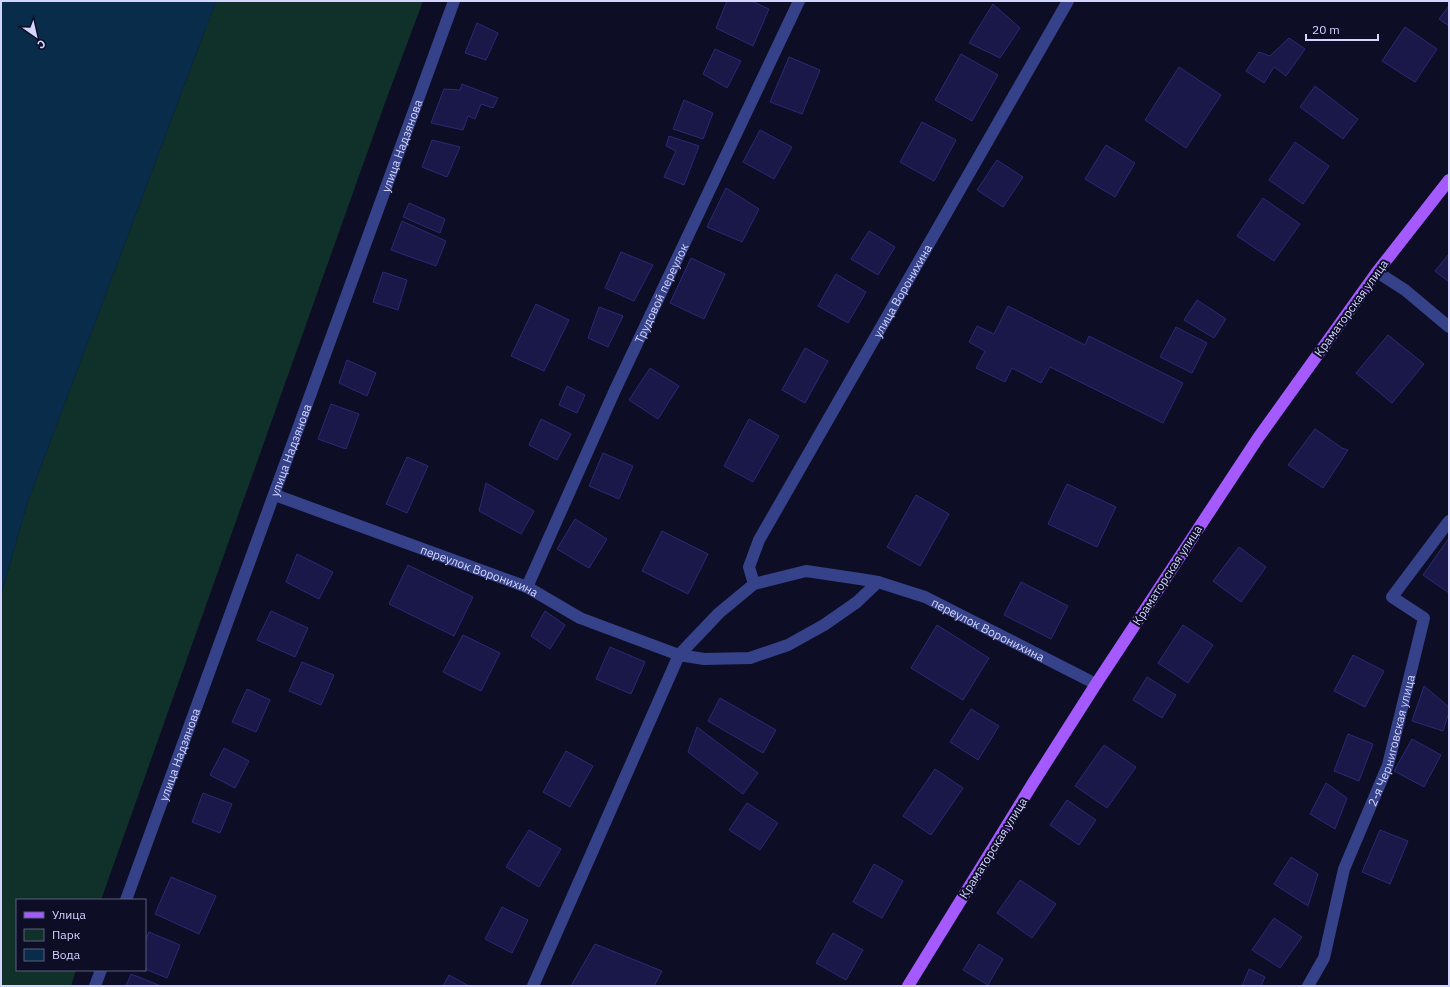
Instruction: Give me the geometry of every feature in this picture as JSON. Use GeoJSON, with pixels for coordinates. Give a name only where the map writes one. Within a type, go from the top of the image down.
{"type":"FeatureCollection","features":[{"type":"Feature","properties":{"kind":"main road","name":"Краматорская улица"},"geometry":{"type":"LineString","coordinates":[[908,986],[1096,684],[1258,438],[1377,272],[1449,180]]}},
{"type":"Feature","properties":{"kind":"street","name":"улица Надзянова"},"geometry":{"type":"LineString","coordinates":[[126,899],[454,1]]}},
{"type":"Feature","properties":{"kind":"street","name":"Трудовой переулок"},"geometry":{"type":"LineString","coordinates":[[527,587],[615,390],[799,1]]}},
{"type":"Feature","properties":{"kind":"street","name":"улица Воронихина"},"geometry":{"type":"LineString","coordinates":[[754,584],[749,567],[759,540],[1068,1]]}},
{"type":"Feature","properties":{"kind":"street"},"geometry":{"type":"LineString","coordinates":[[1377,272],[1405,290],[1449,327]]}},
{"type":"Feature","properties":{"kind":"street","name":"переулок Воронихина"},"geometry":{"type":"LineString","coordinates":[[275,495],[527,587],[580,618],[678,655],[704,659],[750,658],[788,645],[824,625],[857,602],[878,582]]}},
{"type":"Feature","properties":{"kind":"street","name":"2-я Черниговская улица"},"geometry":{"type":"LineString","coordinates":[[1308,986],[1324,958],[1344,869],[1388,765],[1424,618],[1392,597],[1449,521]]}},
{"type":"Feature","properties":{"kind":"street","name":"переулок Воронихина"},"geometry":{"type":"LineString","coordinates":[[678,655],[719,613],[754,584],[806,571],[878,582],[925,597],[1096,684]]}},
{"type":"Feature","properties":{"kind":"street"},"geometry":{"type":"LineString","coordinates":[[533,986],[678,655]]}},
{"type":"Feature","properties":{"kind":"street"},"geometry":{"type":"LineString","coordinates":[[95,986],[101,971]]}},
{"type":"Feature","properties":{"kind":"green space"},"geometry":{"type":"Polygon","coordinates":[[[216,1],[423,1],[386,100],[101,899],[16,899],[16,971],[76,971],[71,986],[1,986],[1,595],[27,504],[216,1]]]}},
{"type":"Feature","properties":{"kind":"water"},"geometry":{"type":"Polygon","coordinates":[[[1,1],[216,1],[27,504],[1,595],[1,1]]]}},
{"type":"Feature","properties":{"kind":"building"},"geometry":{"type":"Polygon","coordinates":[[[727,1],[751,1],[769,9],[753,46],[716,28],[727,1]]]}},
{"type":"Feature","properties":{"kind":"building"},"geometry":{"type":"Polygon","coordinates":[[[993,4],[1020,28],[1000,58],[969,43],[993,4]]]}},
{"type":"Feature","properties":{"kind":"building"},"geometry":{"type":"Polygon","coordinates":[[[1449,6],[1449,26],[1439,19],[1449,6]]]}},
{"type":"Feature","properties":{"kind":"building"},"geometry":{"type":"Polygon","coordinates":[[[477,23],[498,33],[486,60],[465,53],[477,23]]]}},
{"type":"Feature","properties":{"kind":"building"},"geometry":{"type":"Polygon","coordinates":[[[1405,27],[1437,49],[1415,82],[1382,61],[1405,27]]]}},
{"type":"Feature","properties":{"kind":"building"},"geometry":{"type":"Polygon","coordinates":[[[1289,38],[1305,49],[1286,76],[1274,67],[1264,83],[1246,71],[1259,52],[1270,56],[1289,38]]]}},
{"type":"Feature","properties":{"kind":"building"},"geometry":{"type":"Polygon","coordinates":[[[715,49],[741,61],[727,88],[703,74],[715,49]]]}},
{"type":"Feature","properties":{"kind":"building"},"geometry":{"type":"Polygon","coordinates":[[[961,54],[998,75],[972,121],[935,100],[961,54]]]}},
{"type":"Feature","properties":{"kind":"building"},"geometry":{"type":"Polygon","coordinates":[[[789,57],[820,70],[802,114],[770,102],[789,57]]]}},
{"type":"Feature","properties":{"kind":"building"},"geometry":{"type":"Polygon","coordinates":[[[1179,67],[1221,95],[1186,148],[1145,120],[1179,67]]]}},
{"type":"Feature","properties":{"kind":"building"},"geometry":{"type":"Polygon","coordinates":[[[462,84],[498,98],[493,108],[481,104],[475,119],[468,116],[463,130],[431,123],[444,89],[460,90],[462,84]]]}},
{"type":"Feature","properties":{"kind":"building"},"geometry":{"type":"Polygon","coordinates":[[[1315,86],[1358,119],[1343,139],[1300,107],[1315,86]]]}},
{"type":"Feature","properties":{"kind":"building"},"geometry":{"type":"Polygon","coordinates":[[[684,100],[713,113],[703,139],[673,129],[684,100]]]}},
{"type":"Feature","properties":{"kind":"building"},"geometry":{"type":"Polygon","coordinates":[[[922,122],[956,140],[934,181],[900,162],[922,122]]]}},
{"type":"Feature","properties":{"kind":"building"},"geometry":{"type":"Polygon","coordinates":[[[760,130],[792,147],[774,179],[743,162],[760,130]]]}},
{"type":"Feature","properties":{"kind":"building"},"geometry":{"type":"Polygon","coordinates":[[[669,136],[699,146],[684,185],[664,177],[676,151],[666,146],[669,136]]]}},
{"type":"Feature","properties":{"kind":"building"},"geometry":{"type":"Polygon","coordinates":[[[432,140],[460,147],[447,177],[422,167],[432,140]]]}},
{"type":"Feature","properties":{"kind":"building"},"geometry":{"type":"Polygon","coordinates":[[[1295,142],[1329,166],[1303,204],[1269,180],[1295,142]]]}},
{"type":"Feature","properties":{"kind":"building"},"geometry":{"type":"Polygon","coordinates":[[[1106,145],[1135,163],[1115,197],[1085,179],[1106,145]]]}},
{"type":"Feature","properties":{"kind":"building"},"geometry":{"type":"Polygon","coordinates":[[[997,160],[1023,177],[1003,207],[977,190],[997,160]]]}},
{"type":"Feature","properties":{"kind":"building"},"geometry":{"type":"Polygon","coordinates":[[[726,188],[759,209],[742,242],[707,227],[726,188]]]}},
{"type":"Feature","properties":{"kind":"building"},"geometry":{"type":"Polygon","coordinates":[[[1263,198],[1300,224],[1274,261],[1237,236],[1263,198]]]}},
{"type":"Feature","properties":{"kind":"building"},"geometry":{"type":"Polygon","coordinates":[[[409,203],[445,219],[440,233],[403,217],[409,203]]]}},
{"type":"Feature","properties":{"kind":"building"},"geometry":{"type":"Polygon","coordinates":[[[402,221],[446,241],[436,266],[391,250],[402,221]]]}},
{"type":"Feature","properties":{"kind":"building"},"geometry":{"type":"Polygon","coordinates":[[[869,231],[895,247],[878,275],[851,259],[869,231]]]}},
{"type":"Feature","properties":{"kind":"building"},"geometry":{"type":"Polygon","coordinates":[[[621,252],[653,265],[634,301],[605,288],[621,252]]]}},
{"type":"Feature","properties":{"kind":"building"},"geometry":{"type":"Polygon","coordinates":[[[1449,254],[1449,282],[1435,271],[1449,254]]]}},
{"type":"Feature","properties":{"kind":"building"},"geometry":{"type":"Polygon","coordinates":[[[691,258],[725,274],[704,319],[670,303],[691,258]]]}},
{"type":"Feature","properties":{"kind":"building"},"geometry":{"type":"Polygon","coordinates":[[[383,272],[407,280],[398,310],[373,302],[383,272]]]}},
{"type":"Feature","properties":{"kind":"building"},"geometry":{"type":"Polygon","coordinates":[[[836,274],[866,292],[848,323],[818,306],[836,274]]]}},
{"type":"Feature","properties":{"kind":"building"},"geometry":{"type":"Polygon","coordinates":[[[1197,300],[1226,319],[1214,338],[1184,320],[1197,300]]]}},
{"type":"Feature","properties":{"kind":"building"},"geometry":{"type":"Polygon","coordinates":[[[536,304],[569,320],[544,371],[511,356],[536,304]]]}},
{"type":"Feature","properties":{"kind":"building"},"geometry":{"type":"Polygon","coordinates":[[[1008,306],[1085,345],[1089,336],[1183,383],[1163,423],[1050,367],[1041,383],[1012,368],[1005,382],[976,368],[985,351],[969,342],[977,326],[994,334],[1008,306]]]}},
{"type":"Feature","properties":{"kind":"building"},"geometry":{"type":"Polygon","coordinates":[[[599,307],[623,316],[608,347],[588,338],[599,307]]]}},
{"type":"Feature","properties":{"kind":"building"},"geometry":{"type":"Polygon","coordinates":[[[1176,327],[1207,343],[1192,373],[1160,357],[1176,327]]]}},
{"type":"Feature","properties":{"kind":"building"},"geometry":{"type":"Polygon","coordinates":[[[1388,335],[1424,364],[1392,403],[1356,373],[1388,335]]]}},
{"type":"Feature","properties":{"kind":"building"},"geometry":{"type":"Polygon","coordinates":[[[805,348],[828,361],[805,403],[782,390],[805,348]]]}},
{"type":"Feature","properties":{"kind":"building"},"geometry":{"type":"Polygon","coordinates":[[[347,360],[376,373],[367,396],[339,383],[347,360]]]}},
{"type":"Feature","properties":{"kind":"building"},"geometry":{"type":"Polygon","coordinates":[[[650,368],[679,386],[658,419],[629,400],[650,368]]]}},
{"type":"Feature","properties":{"kind":"building"},"geometry":{"type":"Polygon","coordinates":[[[567,386],[585,395],[577,413],[559,405],[567,386]]]}},
{"type":"Feature","properties":{"kind":"building"},"geometry":{"type":"Polygon","coordinates":[[[331,404],[359,414],[346,449],[318,439],[331,404]]]}},
{"type":"Feature","properties":{"kind":"building"},"geometry":{"type":"Polygon","coordinates":[[[541,419],[571,434],[557,460],[529,445],[541,419]]]}},
{"type":"Feature","properties":{"kind":"building"},"geometry":{"type":"Polygon","coordinates":[[[749,419],[779,436],[753,482],[724,466],[749,419]]]}},
{"type":"Feature","properties":{"kind":"building"},"geometry":{"type":"Polygon","coordinates":[[[1315,429],[1342,448],[1348,450],[1323,488],[1288,465],[1315,429]]]}},
{"type":"Feature","properties":{"kind":"building"},"geometry":{"type":"Polygon","coordinates":[[[603,453],[633,466],[619,499],[589,486],[603,453]]]}},
{"type":"Feature","properties":{"kind":"building"},"geometry":{"type":"Polygon","coordinates":[[[407,457],[428,466],[407,513],[386,504],[407,457]]]}},
{"type":"Feature","properties":{"kind":"building"},"geometry":{"type":"Polygon","coordinates":[[[486,483],[534,511],[521,534],[479,511],[486,483]]]}},
{"type":"Feature","properties":{"kind":"building"},"geometry":{"type":"Polygon","coordinates":[[[1067,484],[1116,507],[1097,547],[1048,524],[1067,484]]]}},
{"type":"Feature","properties":{"kind":"building"},"geometry":{"type":"Polygon","coordinates":[[[916,495],[949,514],[920,566],[887,547],[916,495]]]}},
{"type":"Feature","properties":{"kind":"building"},"geometry":{"type":"Polygon","coordinates":[[[575,519],[607,539],[589,568],[557,549],[575,519]]]}},
{"type":"Feature","properties":{"kind":"building"},"geometry":{"type":"Polygon","coordinates":[[[662,531],[708,554],[688,594],[642,571],[662,531]]]}},
{"type":"Feature","properties":{"kind":"building"},"geometry":{"type":"Polygon","coordinates":[[[1449,538],[1449,593],[1423,575],[1449,538]]]}},
{"type":"Feature","properties":{"kind":"building"},"geometry":{"type":"Polygon","coordinates":[[[1239,547],[1266,567],[1241,602],[1213,581],[1239,547]]]}},
{"type":"Feature","properties":{"kind":"building"},"geometry":{"type":"Polygon","coordinates":[[[297,554],[333,572],[319,599],[286,582],[297,554]]]}},
{"type":"Feature","properties":{"kind":"building"},"geometry":{"type":"Polygon","coordinates":[[[408,565],[473,597],[454,636],[389,604],[408,565]]]}},
{"type":"Feature","properties":{"kind":"building"},"geometry":{"type":"Polygon","coordinates":[[[1021,582],[1068,606],[1051,639],[1004,615],[1021,582]]]}},
{"type":"Feature","properties":{"kind":"building"},"geometry":{"type":"Polygon","coordinates":[[[271,611],[308,628],[295,657],[257,640],[271,611]]]}},
{"type":"Feature","properties":{"kind":"building"},"geometry":{"type":"Polygon","coordinates":[[[545,611],[565,625],[550,649],[531,636],[545,611]]]}},
{"type":"Feature","properties":{"kind":"building"},"geometry":{"type":"Polygon","coordinates":[[[937,625],[989,658],[963,700],[911,668],[937,625]]]}},
{"type":"Feature","properties":{"kind":"building"},"geometry":{"type":"Polygon","coordinates":[[[1183,625],[1213,645],[1188,683],[1158,663],[1183,625]]]}},
{"type":"Feature","properties":{"kind":"building"},"geometry":{"type":"Polygon","coordinates":[[[463,635],[500,653],[481,691],[443,672],[463,635]]]}},
{"type":"Feature","properties":{"kind":"building"},"geometry":{"type":"Polygon","coordinates":[[[610,647],[645,662],[631,694],[596,679],[610,647]]]}},
{"type":"Feature","properties":{"kind":"building"},"geometry":{"type":"Polygon","coordinates":[[[1353,655],[1384,671],[1365,707],[1334,691],[1353,655]]]}},
{"type":"Feature","properties":{"kind":"building"},"geometry":{"type":"Polygon","coordinates":[[[302,662],[334,675],[321,705],[289,691],[302,662]]]}},
{"type":"Feature","properties":{"kind":"building"},"geometry":{"type":"Polygon","coordinates":[[[1147,677],[1176,695],[1162,718],[1133,700],[1147,677]]]}},
{"type":"Feature","properties":{"kind":"building"},"geometry":{"type":"Polygon","coordinates":[[[1424,686],[1449,707],[1449,712],[1443,731],[1412,721],[1424,686]]]}},
{"type":"Feature","properties":{"kind":"building"},"geometry":{"type":"Polygon","coordinates":[[[247,689],[270,700],[256,732],[232,722],[247,689]]]}},
{"type":"Feature","properties":{"kind":"building"},"geometry":{"type":"Polygon","coordinates":[[[720,698],[776,730],[763,753],[708,721],[720,698]]]}},
{"type":"Feature","properties":{"kind":"building"},"geometry":{"type":"Polygon","coordinates":[[[971,709],[999,726],[978,760],[950,742],[971,709]]]}},
{"type":"Feature","properties":{"kind":"building"},"geometry":{"type":"Polygon","coordinates":[[[697,727],[758,773],[743,794],[688,752],[697,727]]]}},
{"type":"Feature","properties":{"kind":"building"},"geometry":{"type":"Polygon","coordinates":[[[1348,734],[1373,744],[1359,781],[1334,771],[1348,734]]]}},
{"type":"Feature","properties":{"kind":"building"},"geometry":{"type":"Polygon","coordinates":[[[1412,739],[1441,755],[1424,787],[1394,771],[1412,739]]]}},
{"type":"Feature","properties":{"kind":"building"},"geometry":{"type":"Polygon","coordinates":[[[1104,745],[1136,767],[1107,808],[1075,786],[1104,745]]]}},
{"type":"Feature","properties":{"kind":"building"},"geometry":{"type":"Polygon","coordinates":[[[224,748],[249,761],[235,788],[210,775],[224,748]]]}},
{"type":"Feature","properties":{"kind":"building"},"geometry":{"type":"Polygon","coordinates":[[[566,751],[593,766],[570,807],[543,792],[566,751]]]}},
{"type":"Feature","properties":{"kind":"building"},"geometry":{"type":"Polygon","coordinates":[[[935,769],[963,788],[931,835],[903,816],[935,769]]]}},
{"type":"Feature","properties":{"kind":"building"},"geometry":{"type":"Polygon","coordinates":[[[1326,783],[1347,798],[1335,829],[1310,814],[1326,783]]]}},
{"type":"Feature","properties":{"kind":"building"},"geometry":{"type":"Polygon","coordinates":[[[203,793],[232,804],[220,833],[192,822],[203,793]]]}},
{"type":"Feature","properties":{"kind":"building"},"geometry":{"type":"Polygon","coordinates":[[[1067,800],[1096,820],[1079,845],[1050,825],[1067,800]]]}},
{"type":"Feature","properties":{"kind":"building"},"geometry":{"type":"Polygon","coordinates":[[[747,803],[778,823],[760,850],[729,830],[747,803]]]}},
{"type":"Feature","properties":{"kind":"building"},"geometry":{"type":"Polygon","coordinates":[[[529,830],[561,849],[539,887],[506,867],[529,830]]]}},
{"type":"Feature","properties":{"kind":"building"},"geometry":{"type":"Polygon","coordinates":[[[1380,830],[1408,841],[1390,884],[1362,872],[1380,830]]]}},
{"type":"Feature","properties":{"kind":"building"},"geometry":{"type":"Polygon","coordinates":[[[1291,857],[1318,874],[1308,906],[1274,884],[1291,857]]]}},
{"type":"Feature","properties":{"kind":"building"},"geometry":{"type":"Polygon","coordinates":[[[874,864],[903,881],[882,918],[853,902],[874,864]]]}},
{"type":"Feature","properties":{"kind":"building"},"geometry":{"type":"Polygon","coordinates":[[[171,877],[216,896],[199,934],[155,914],[171,877]]]}},
{"type":"Feature","properties":{"kind":"building"},"geometry":{"type":"Polygon","coordinates":[[[1020,880],[1056,904],[1032,938],[997,913],[1020,880]]]}},
{"type":"Feature","properties":{"kind":"building"},"geometry":{"type":"Polygon","coordinates":[[[502,907],[528,920],[512,953],[485,939],[502,907]]]}},
{"type":"Feature","properties":{"kind":"building"},"geometry":{"type":"Polygon","coordinates":[[[1274,918],[1302,937],[1280,968],[1252,950],[1274,918]]]}},
{"type":"Feature","properties":{"kind":"building"},"geometry":{"type":"Polygon","coordinates":[[[149,932],[180,945],[167,978],[146,969],[146,939],[149,932]]]}},
{"type":"Feature","properties":{"kind":"building"},"geometry":{"type":"Polygon","coordinates":[[[833,933],[863,950],[846,980],[816,963],[833,933]]]}},
{"type":"Feature","properties":{"kind":"building"},"geometry":{"type":"Polygon","coordinates":[[[595,944],[662,971],[654,986],[571,986],[595,944]]]}},
{"type":"Feature","properties":{"kind":"building"},"geometry":{"type":"Polygon","coordinates":[[[979,944],[1003,959],[988,985],[963,970],[979,944]]]}},
{"type":"Feature","properties":{"kind":"building"},"geometry":{"type":"Polygon","coordinates":[[[1249,969],[1265,977],[1261,986],[1242,986],[1249,969]]]}},
{"type":"Feature","properties":{"kind":"building"},"geometry":{"type":"Polygon","coordinates":[[[131,974],[161,986],[126,986],[131,974]]]}},
{"type":"Feature","properties":{"kind":"building"},"geometry":{"type":"Polygon","coordinates":[[[449,975],[469,986],[443,986],[449,975]]]}}]}
